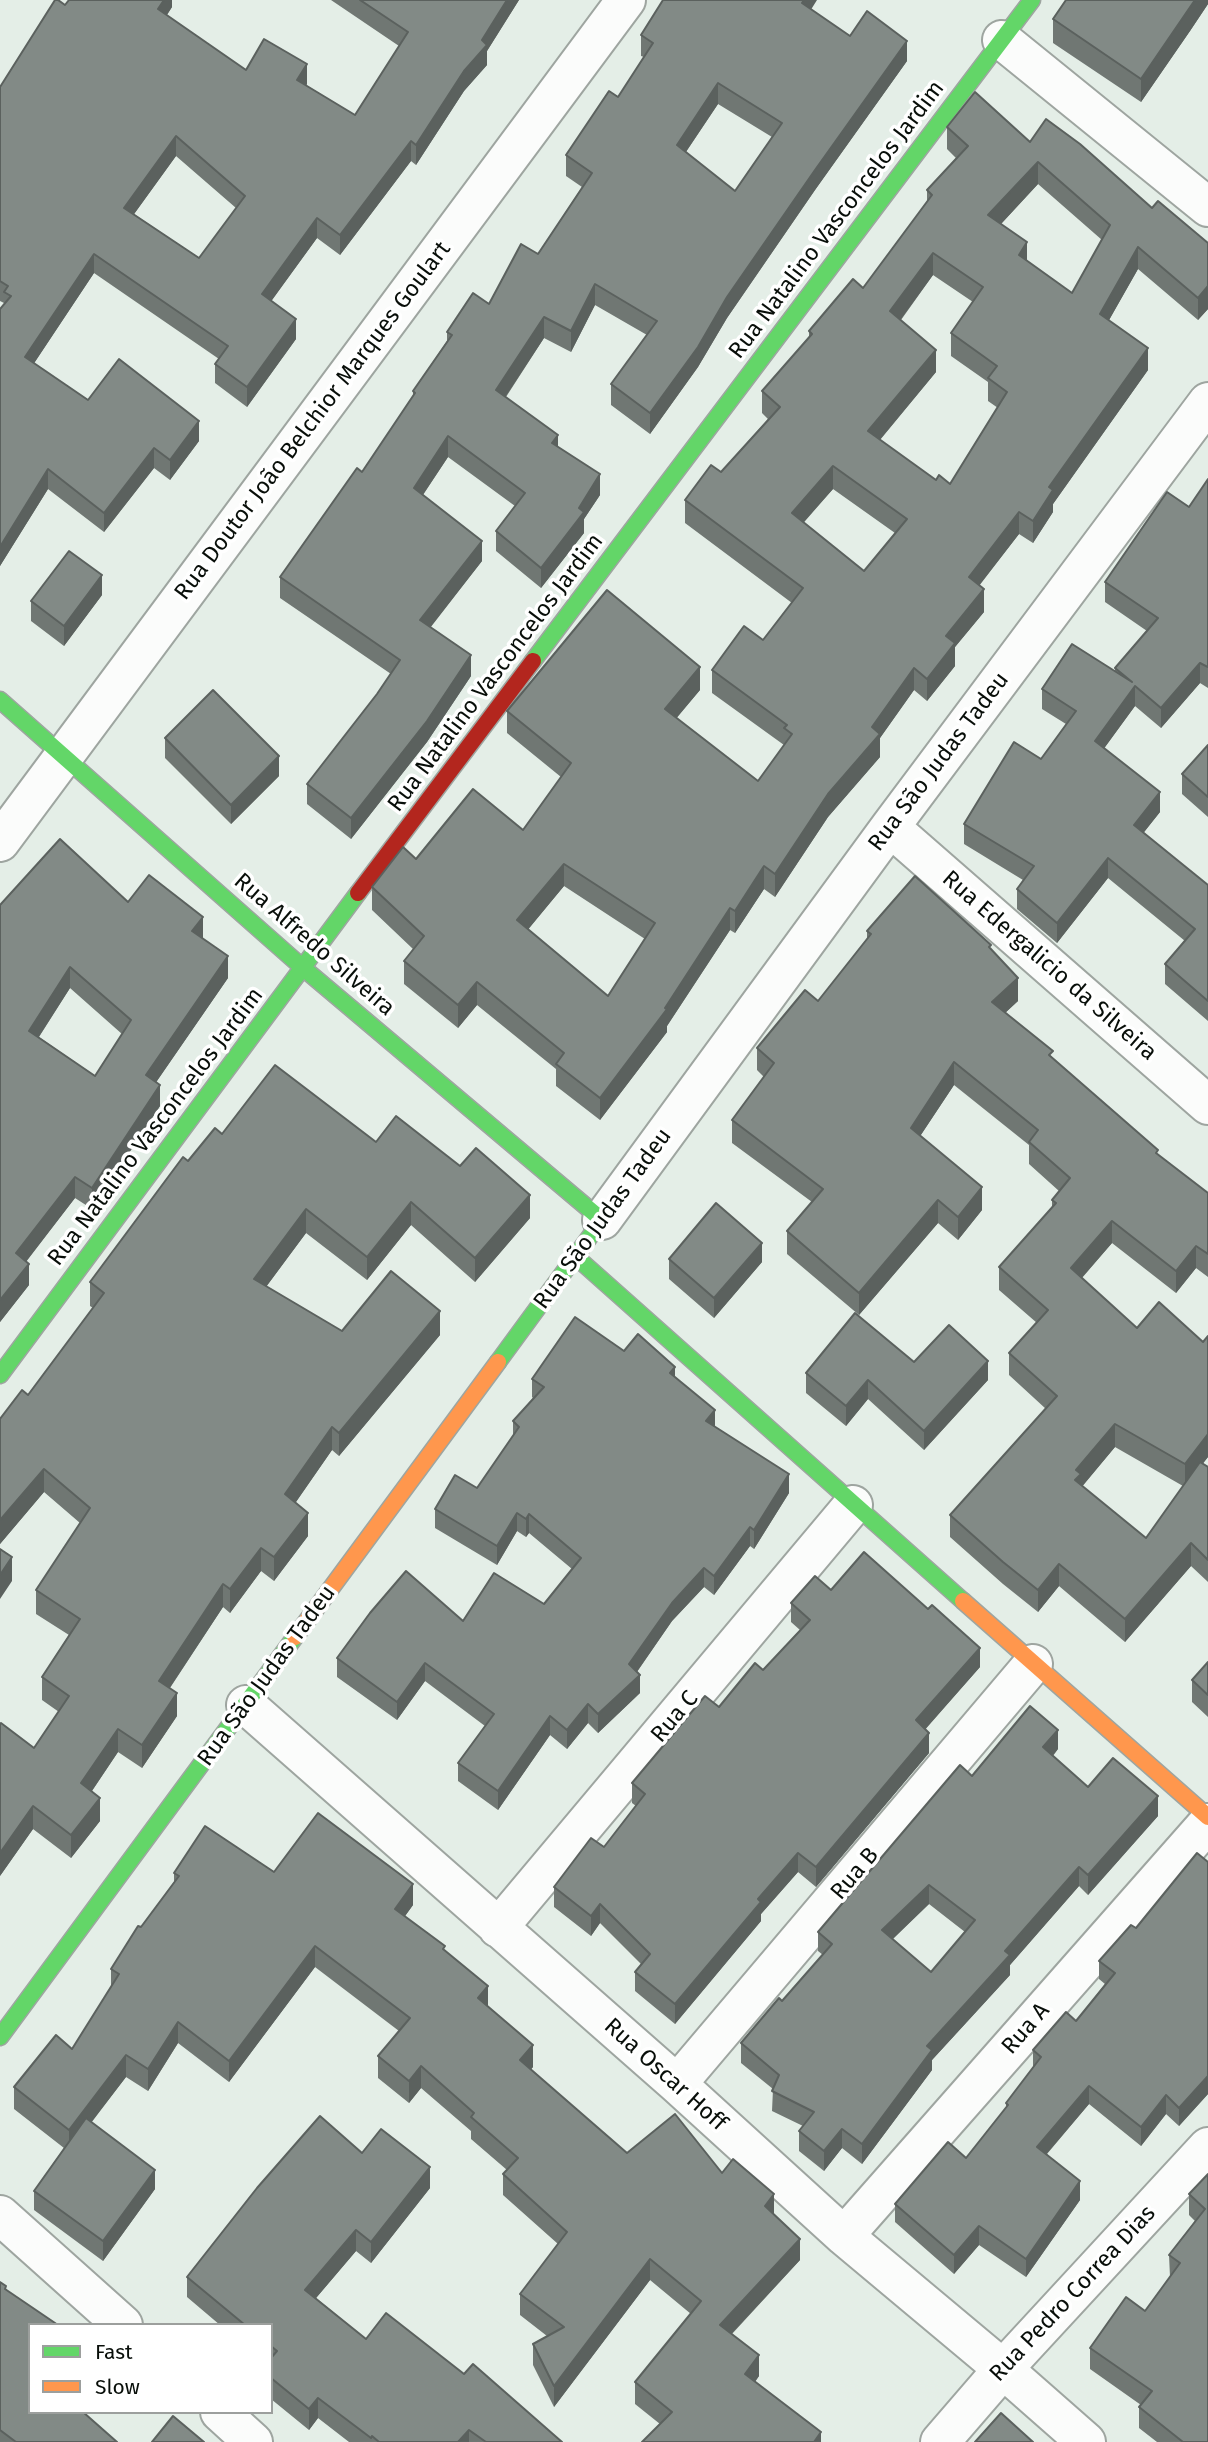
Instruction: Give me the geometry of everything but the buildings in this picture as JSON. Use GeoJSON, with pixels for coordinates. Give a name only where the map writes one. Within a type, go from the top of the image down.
{"type":"FeatureCollection","features":[{"type":"Feature","properties":{"kind":"street","name":"Rua Doutor João Belchior Marques Goulart"},"geometry":{"type":"LineString","coordinates":[[0,842],[626,0]]}},
{"type":"Feature","properties":{"kind":"street","name":"Rua Natalino Vasconcelos Jardim"},"geometry":{"type":"LineString","coordinates":[[0,1375],[302,967],[1032,0]]}},
{"type":"Feature","properties":{"kind":"street"},"geometry":{"type":"LineString","coordinates":[[1002,40],[1208,207]]}},
{"type":"Feature","properties":{"kind":"street","name":"Rua São Judas Tadeu"},"geometry":{"type":"LineString","coordinates":[[0,2037],[890,827],[1208,402]]}},
{"type":"Feature","properties":{"kind":"street","name":"Rua Alfredo Silveira"},"geometry":{"type":"LineString","coordinates":[[0,700],[302,967],[602,1220]]}},
{"type":"Feature","properties":{"kind":"street","name":"Rua Edergalicio da Silveira"},"geometry":{"type":"LineString","coordinates":[[890,827],[1208,1105]]}},
{"type":"Feature","properties":{"kind":"street"},"geometry":{"type":"LineString","coordinates":[[575,1256],[1208,1817]]}},
{"type":"Feature","properties":{"kind":"street","name":"Rua C"},"geometry":{"type":"LineString","coordinates":[[498,1928],[853,1505]]}},
{"type":"Feature","properties":{"kind":"street","name":"Rua B"},"geometry":{"type":"LineString","coordinates":[[677,2084],[1033,1664]]}},
{"type":"Feature","properties":{"kind":"street","name":"Rua Oscar Hoff"},"geometry":{"type":"LineString","coordinates":[[246,1705],[677,2084],[844,2236],[1086,2442]]}},
{"type":"Feature","properties":{"kind":"street","name":"Rua A"},"geometry":{"type":"LineString","coordinates":[[844,2236],[1208,1823]]}},
{"type":"Feature","properties":{"kind":"street","name":"Rua Pedro Correa Dias"},"geometry":{"type":"LineString","coordinates":[[940,2442],[1003,2369],[1208,2147]]}},
{"type":"Feature","properties":{"kind":"street"},"geometry":{"type":"LineString","coordinates":[[0,2215],[120,2323]]}},
{"type":"Feature","properties":{"kind":"street"},"geometry":{"type":"LineString","coordinates":[[222,2414],[253,2442]]}},
{"type":"Feature","properties":{"kind":"traffic: fast"},"geometry":{"type":"LineString","coordinates":[[533,661],[1032,0]]}},
{"type":"Feature","properties":{"kind":"traffic: fast"},"geometry":{"type":"LineString","coordinates":[[0,700],[302,967],[602,1220],[498,1362]]}},
{"type":"Feature","properties":{"kind":"traffic: fast"},"geometry":{"type":"LineString","coordinates":[[0,1375],[358,893]]}},
{"type":"Feature","properties":{"kind":"traffic: fast"},"geometry":{"type":"LineString","coordinates":[[575,1256],[963,1601]]}},
{"type":"Feature","properties":{"kind":"traffic: fast"},"geometry":{"type":"LineString","coordinates":[[0,2037],[295,1637]]}},
{"type":"Feature","properties":{"kind":"traffic: slow"},"geometry":{"type":"LineString","coordinates":[[295,1637],[498,1362]]}},
{"type":"Feature","properties":{"kind":"traffic: slow"},"geometry":{"type":"LineString","coordinates":[[963,1601],[1208,1817]]}},
{"type":"Feature","properties":{"kind":"traffic: jam"},"geometry":{"type":"LineString","coordinates":[[358,893],[533,661]]}}]}
